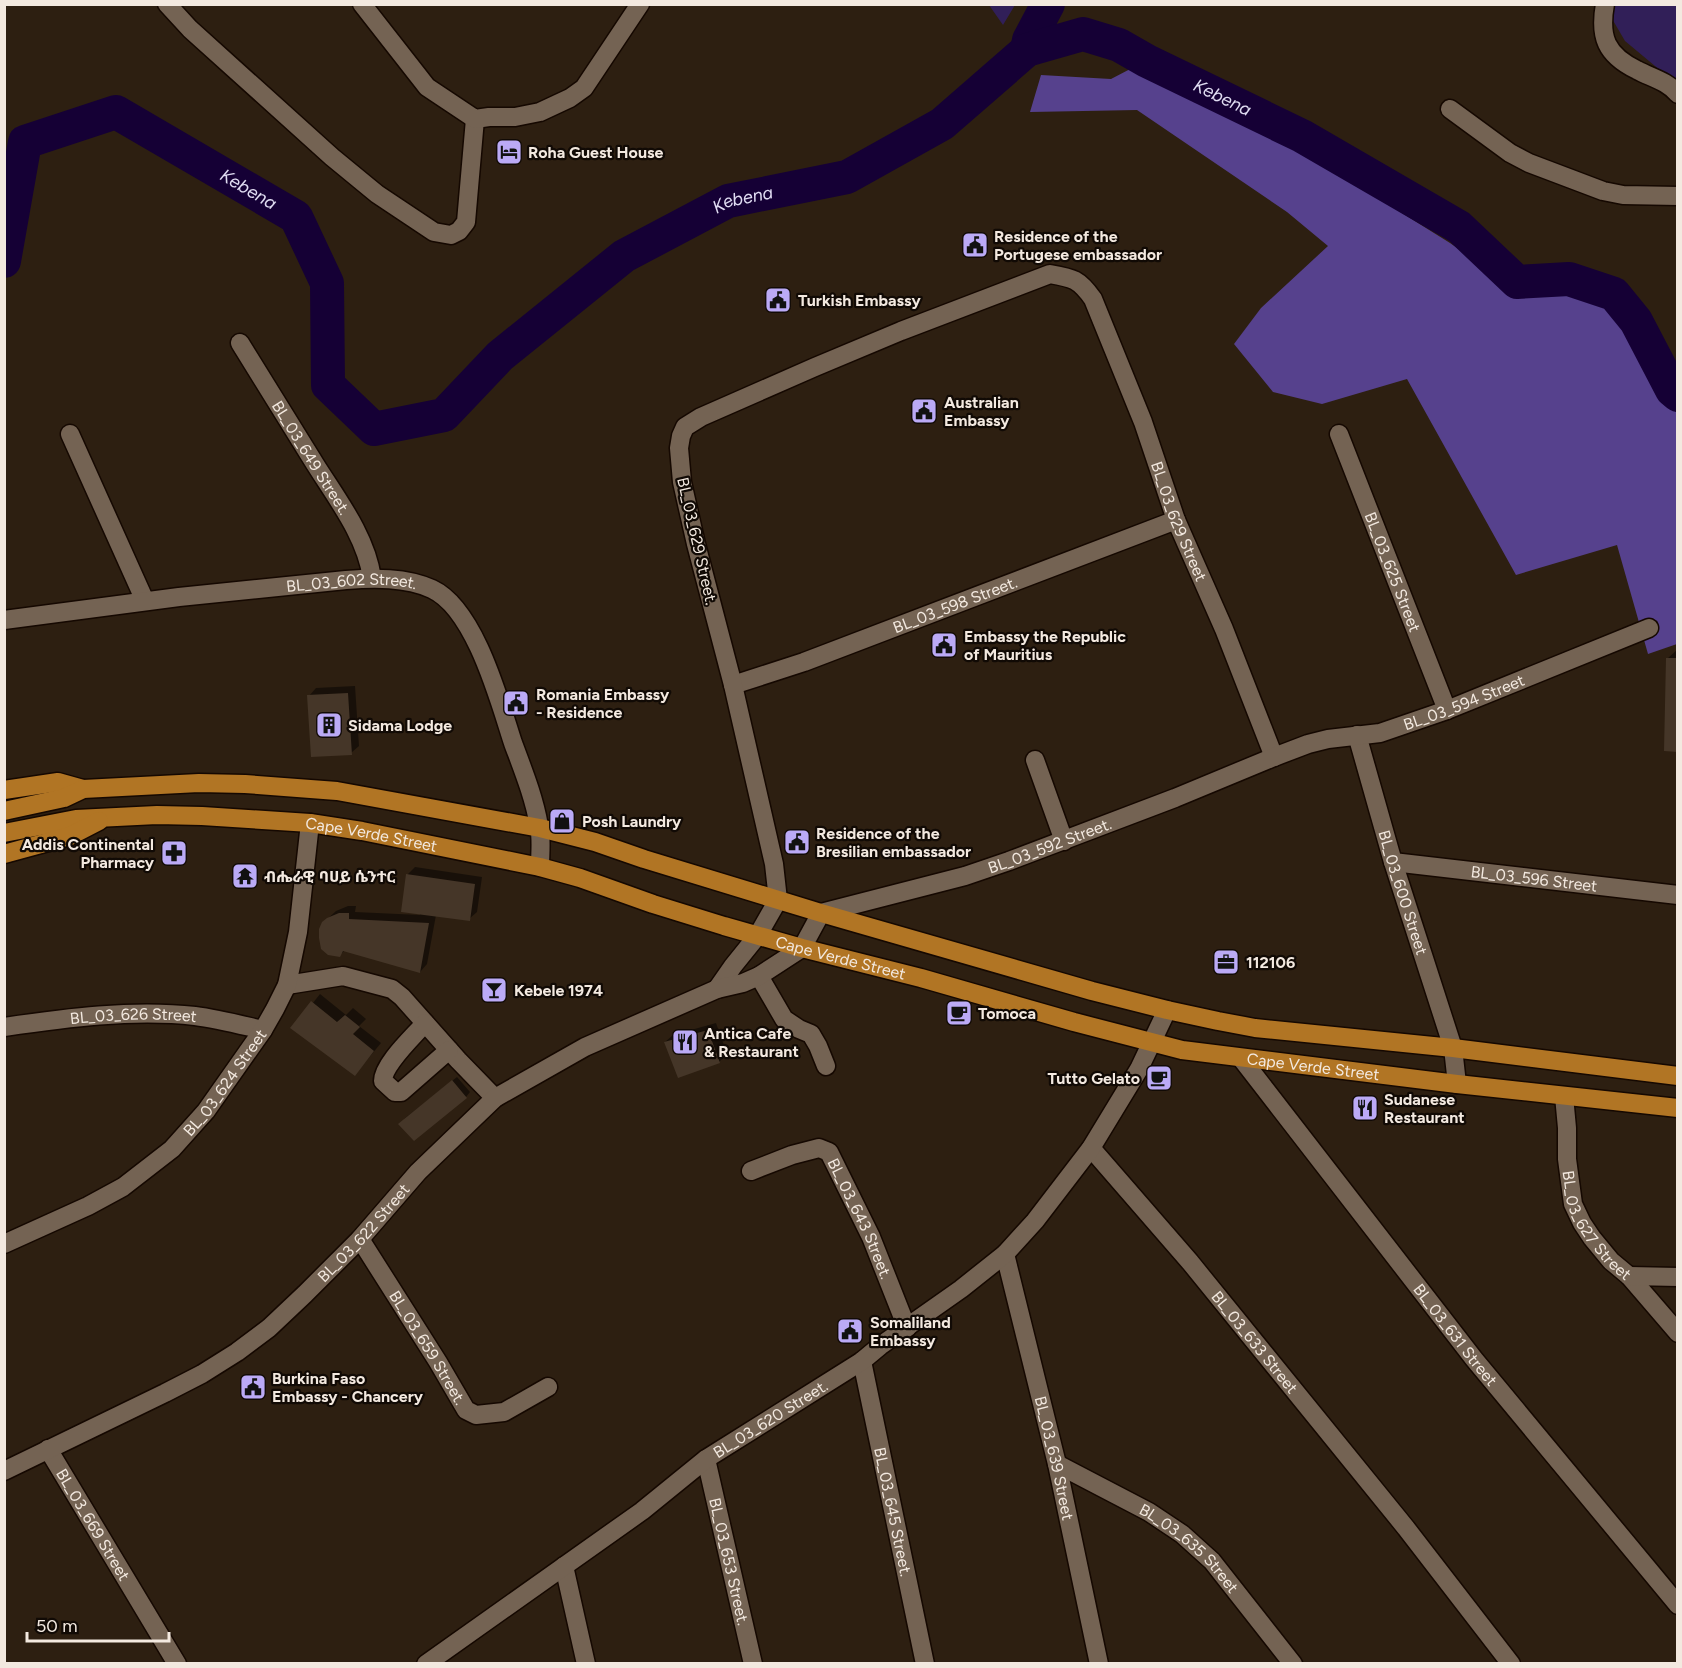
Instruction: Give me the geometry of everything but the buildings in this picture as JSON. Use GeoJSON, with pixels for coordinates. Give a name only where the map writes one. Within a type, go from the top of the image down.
{"type":"FeatureCollection","features":[{"type":"Feature","properties":{"kind":"main road"},"geometry":{"type":"LineString","coordinates":[[4,790],[58,782],[83,789]]}},
{"type":"Feature","properties":{"kind":"main road","name":"Cape Verde Street"},"geometry":{"type":"LineString","coordinates":[[4,811],[64,798],[83,789],[199,783],[337,791],[540,828],[595,842],[821,913],[1167,1010],[1255,1028],[1453,1048],[1677,1076]]}},
{"type":"Feature","properties":{"kind":"main road","name":"Cape Verde Street"},"geometry":{"type":"LineString","coordinates":[[6,832],[92,817],[157,815],[310,823],[362,831],[540,867],[580,878],[653,904],[802,948],[921,978],[1182,1050],[1456,1084],[1677,1108]]}},
{"type":"Feature","properties":{"kind":"main road"},"geometry":{"type":"LineString","coordinates":[[4,854],[69,836],[108,817]]}},
{"type":"Feature","properties":{"kind":"street"},"geometry":{"type":"LineString","coordinates":[[167,4],[190,29],[332,157],[377,194],[434,232],[450,235],[459,231],[466,222],[475,119]]}},
{"type":"Feature","properties":{"kind":"street"},"geometry":{"type":"LineString","coordinates":[[362,4],[427,87],[475,119],[515,117],[540,112],[570,98],[584,88],[640,4]]}},
{"type":"Feature","properties":{"kind":"street"},"geometry":{"type":"LineString","coordinates":[[1605,4],[1602,21],[1603,33],[1610,51],[1636,70],[1658,78],[1677,94]]}},
{"type":"Feature","properties":{"kind":"street"},"geometry":{"type":"LineString","coordinates":[[1450,109],[1510,153],[1529,163],[1603,191],[1623,195],[1677,196]]}},
{"type":"Feature","properties":{"kind":"street","name":"BL_03_629 Street."},"geometry":{"type":"LineString","coordinates":[[778,900],[774,864],[733,685],[682,482],[679,448],[685,427],[720,408],[815,367],[1031,280],[1050,274],[1083,284]]}},
{"type":"Feature","properties":{"kind":"street","name":"BL_03_629 Street"},"geometry":{"type":"LineString","coordinates":[[1083,284],[1093,299],[1139,412],[1176,520],[1224,629],[1274,757]]}},
{"type":"Feature","properties":{"kind":"street","name":"BL_03_649 Street."},"geometry":{"type":"LineString","coordinates":[[240,343],[345,512],[364,548],[372,578]]}},
{"type":"Feature","properties":{"kind":"street"},"geometry":{"type":"LineString","coordinates":[[70,434],[145,601]]}},
{"type":"Feature","properties":{"kind":"street","name":"BL_03_625 Street"},"geometry":{"type":"LineString","coordinates":[[1339,434],[1447,710]]}},
{"type":"Feature","properties":{"kind":"street","name":"BL_03_598 Street."},"geometry":{"type":"LineString","coordinates":[[733,685],[804,662],[1176,520]]}},
{"type":"Feature","properties":{"kind":"street","name":"BL_03_602 Street."},"geometry":{"type":"LineString","coordinates":[[4,620],[145,601],[372,578],[406,582],[433,589],[449,602],[462,619],[487,667],[534,803],[540,828],[540,867]]}},
{"type":"Feature","properties":{"kind":"street","name":"BL_03_594 Street"},"geometry":{"type":"LineString","coordinates":[[1274,757],[1328,739],[1380,733],[1447,710],[1649,627]]}},
{"type":"Feature","properties":{"kind":"street","name":"BL_03_600 Street"},"geometry":{"type":"LineString","coordinates":[[1357,735],[1393,862],[1453,1048],[1456,1084]]}},
{"type":"Feature","properties":{"kind":"street","name":"BL_03_592 Street."},"geometry":{"type":"LineString","coordinates":[[821,913],[964,876],[1064,841],[1274,757]]}},
{"type":"Feature","properties":{"kind":"street"},"geometry":{"type":"LineString","coordinates":[[1035,760],[1064,841]]}},
{"type":"Feature","properties":{"kind":"street","name":"BL_03_624 Street"},"geometry":{"type":"LineString","coordinates":[[4,1244],[88,1206],[123,1187],[172,1149],[206,1111],[263,1030],[287,985],[298,932],[310,823]]}},
{"type":"Feature","properties":{"kind":"street","name":"BL_03_596 Street"},"geometry":{"type":"LineString","coordinates":[[1393,862],[1677,895]]}},
{"type":"Feature","properties":{"kind":"street"},"geometry":{"type":"LineString","coordinates":[[717,989],[758,935],[778,900]]}},
{"type":"Feature","properties":{"kind":"street"},"geometry":{"type":"LineString","coordinates":[[802,948],[821,913]]}},
{"type":"Feature","properties":{"kind":"street","name":"BL_03_622 Street"},"geometry":{"type":"LineString","coordinates":[[4,1471],[202,1374],[269,1328],[360,1239],[418,1172],[495,1098],[585,1047],[717,989],[759,976],[802,948]]}},
{"type":"Feature","properties":{"kind":"street"},"geometry":{"type":"LineString","coordinates":[[287,985],[343,976],[392,989],[495,1098]]}},
{"type":"Feature","properties":{"kind":"street"},"geometry":{"type":"LineString","coordinates":[[759,976],[784,1019],[811,1035],[826,1066]]}},
{"type":"Feature","properties":{"kind":"street"},"geometry":{"type":"LineString","coordinates":[[1091,1148],[1139,1069],[1167,1010]]}},
{"type":"Feature","properties":{"kind":"street","name":"BL_03_626 Street"},"geometry":{"type":"LineString","coordinates":[[4,1027],[119,1014],[171,1014],[196,1016],[263,1030]]}},
{"type":"Feature","properties":{"kind":"street"},"geometry":{"type":"LineString","coordinates":[[425,1023],[388,1066],[383,1074],[383,1081],[395,1092],[401,1092],[449,1050]]}},
{"type":"Feature","properties":{"kind":"street","name":"BL_03_631 Street"},"geometry":{"type":"LineString","coordinates":[[1241,1058],[1474,1359],[1677,1605]]}},
{"type":"Feature","properties":{"kind":"street","name":"BL_03_627 Street"},"geometry":{"type":"LineString","coordinates":[[1564,1096],[1567,1159],[1573,1204],[1582,1223],[1611,1261],[1629,1276],[1677,1333]]}},
{"type":"Feature","properties":{"kind":"street","name":"BL_03_643 Street."},"geometry":{"type":"LineString","coordinates":[[751,1171],[792,1155],[819,1148],[829,1152],[872,1237],[907,1328]]}},
{"type":"Feature","properties":{"kind":"street","name":"BL_03_620 Street."},"geometry":{"type":"LineString","coordinates":[[426,1664],[642,1511],[706,1459],[862,1361],[961,1289],[1005,1254],[1035,1221],[1091,1148]]}},
{"type":"Feature","properties":{"kind":"street","name":"BL_03_633 Street"},"geometry":{"type":"LineString","coordinates":[[1091,1148],[1190,1262],[1406,1528],[1511,1664]]}},
{"type":"Feature","properties":{"kind":"street","name":"BL_03_659 Street."},"geometry":{"type":"LineString","coordinates":[[360,1239],[466,1410],[476,1414],[504,1412],[548,1387]]}},
{"type":"Feature","properties":{"kind":"street","name":"BL_03_639 Street"},"geometry":{"type":"LineString","coordinates":[[1005,1254],[1057,1464],[1099,1664]]}},
{"type":"Feature","properties":{"kind":"street"},"geometry":{"type":"LineString","coordinates":[[1629,1276],[1677,1277]]}},
{"type":"Feature","properties":{"kind":"street","name":"BL_03_645 Street."},"geometry":{"type":"LineString","coordinates":[[862,1361],[925,1664]]}},
{"type":"Feature","properties":{"kind":"street","name":"BL_03_669 Street"},"geometry":{"type":"LineString","coordinates":[[48,1449],[177,1664]]}},
{"type":"Feature","properties":{"kind":"street","name":"BL_03_653 Street."},"geometry":{"type":"LineString","coordinates":[[706,1459],[753,1664]]}},
{"type":"Feature","properties":{"kind":"street","name":"BL_03_635 Street"},"geometry":{"type":"LineString","coordinates":[[1057,1464],[1149,1512],[1182,1534],[1212,1561],[1293,1664]]}},
{"type":"Feature","properties":{"kind":"street"},"geometry":{"type":"LineString","coordinates":[[564,1566],[586,1664]]}},
{"type":"Feature","properties":{"kind":"shaded area"},"geometry":{"type":"Polygon","coordinates":[[[989,5],[1015,5],[1003,25],[989,5]]]}},
{"type":"Feature","properties":{"kind":"shaded area"},"geometry":{"type":"Polygon","coordinates":[[[1604,5],[1677,5],[1677,81],[1673,81],[1625,41],[1604,5]]]}},
{"type":"Feature","properties":{"kind":"shaded area"},"geometry":{"type":"Polygon","coordinates":[[[1134,67],[1171,83],[1259,128],[1349,180],[1450,243],[1518,291],[1569,289],[1608,304],[1629,332],[1662,399],[1677,413],[1677,644],[1648,654],[1617,545],[1516,575],[1407,379],[1322,404],[1273,392],[1234,344],[1261,308],[1328,246],[1287,212],[1137,110],[1030,112],[1041,75],[1111,79],[1134,67]]]}},
{"type":"Feature","properties":{"kind":"waterway"},"geometry":{"type":"LineString","coordinates":[[1027,50],[1029,40],[1048,4]]}},
{"type":"Feature","properties":{"kind":"waterway","name":"Kebena"},"geometry":{"type":"LineString","coordinates":[[4,261],[25,142],[116,112],[296,217],[327,283],[328,385],[374,429],[444,415],[500,356],[624,256],[728,201],[847,177],[942,124],[1027,50],[1083,34],[1119,45],[1147,61],[1302,136],[1459,227],[1517,282],[1569,279],[1614,294],[1636,321],[1672,390],[1678,395]]}},
{"type":"Feature","properties":{"kind":"place","name":"Roha Guest House"},"geometry":{"type":"Point","coordinates":[509,152]}},
{"type":"Feature","properties":{"kind":"place","name":"Residence of the Portugese embassador"},"geometry":{"type":"Point","coordinates":[975,245]}},
{"type":"Feature","properties":{"kind":"place","name":"Turkish Embassy"},"geometry":{"type":"Point","coordinates":[778,300]}},
{"type":"Feature","properties":{"kind":"place","name":"Australian Embassy"},"geometry":{"type":"Point","coordinates":[924,411]}},
{"type":"Feature","properties":{"kind":"place","name":"Embassy the Republic of Mauritius"},"geometry":{"type":"Point","coordinates":[944,645]}},
{"type":"Feature","properties":{"kind":"place","name":"Romania Embassy - Residence"},"geometry":{"type":"Point","coordinates":[516,703]}},
{"type":"Feature","properties":{"kind":"place","name":"Sidama Lodge"},"geometry":{"type":"Point","coordinates":[329,725]}},
{"type":"Feature","properties":{"kind":"place","name":"Posh Laundry"},"geometry":{"type":"Point","coordinates":[562,821]}},
{"type":"Feature","properties":{"kind":"place","name":"Residence of the Bresilian embassador"},"geometry":{"type":"Point","coordinates":[797,842]}},
{"type":"Feature","properties":{"kind":"place","name":"Addis Continental Pharmacy"},"geometry":{"type":"Point","coordinates":[174,853]}},
{"type":"Feature","properties":{"kind":"place","name":"ብሔራዊ ባሀይ ሴንተር"},"geometry":{"type":"Point","coordinates":[245,876]}},
{"type":"Feature","properties":{"kind":"place","name":"112106"},"geometry":{"type":"Point","coordinates":[1226,962]}},
{"type":"Feature","properties":{"kind":"place","name":"Kebele 1974"},"geometry":{"type":"Point","coordinates":[494,990]}},
{"type":"Feature","properties":{"kind":"place","name":"Tomoca"},"geometry":{"type":"Point","coordinates":[959,1013]}},
{"type":"Feature","properties":{"kind":"place","name":"Antica Cafe & Restaurant"},"geometry":{"type":"Point","coordinates":[685,1042]}},
{"type":"Feature","properties":{"kind":"place","name":"Tutto Gelato"},"geometry":{"type":"Point","coordinates":[1159,1078]}},
{"type":"Feature","properties":{"kind":"place","name":"Sudanese Restaurant"},"geometry":{"type":"Point","coordinates":[1365,1108]}},
{"type":"Feature","properties":{"kind":"place","name":"Somaliland Embassy"},"geometry":{"type":"Point","coordinates":[850,1331]}},
{"type":"Feature","properties":{"kind":"place","name":"Burkina Faso Embassy - Chancery"},"geometry":{"type":"Point","coordinates":[253,1387]}}]}
